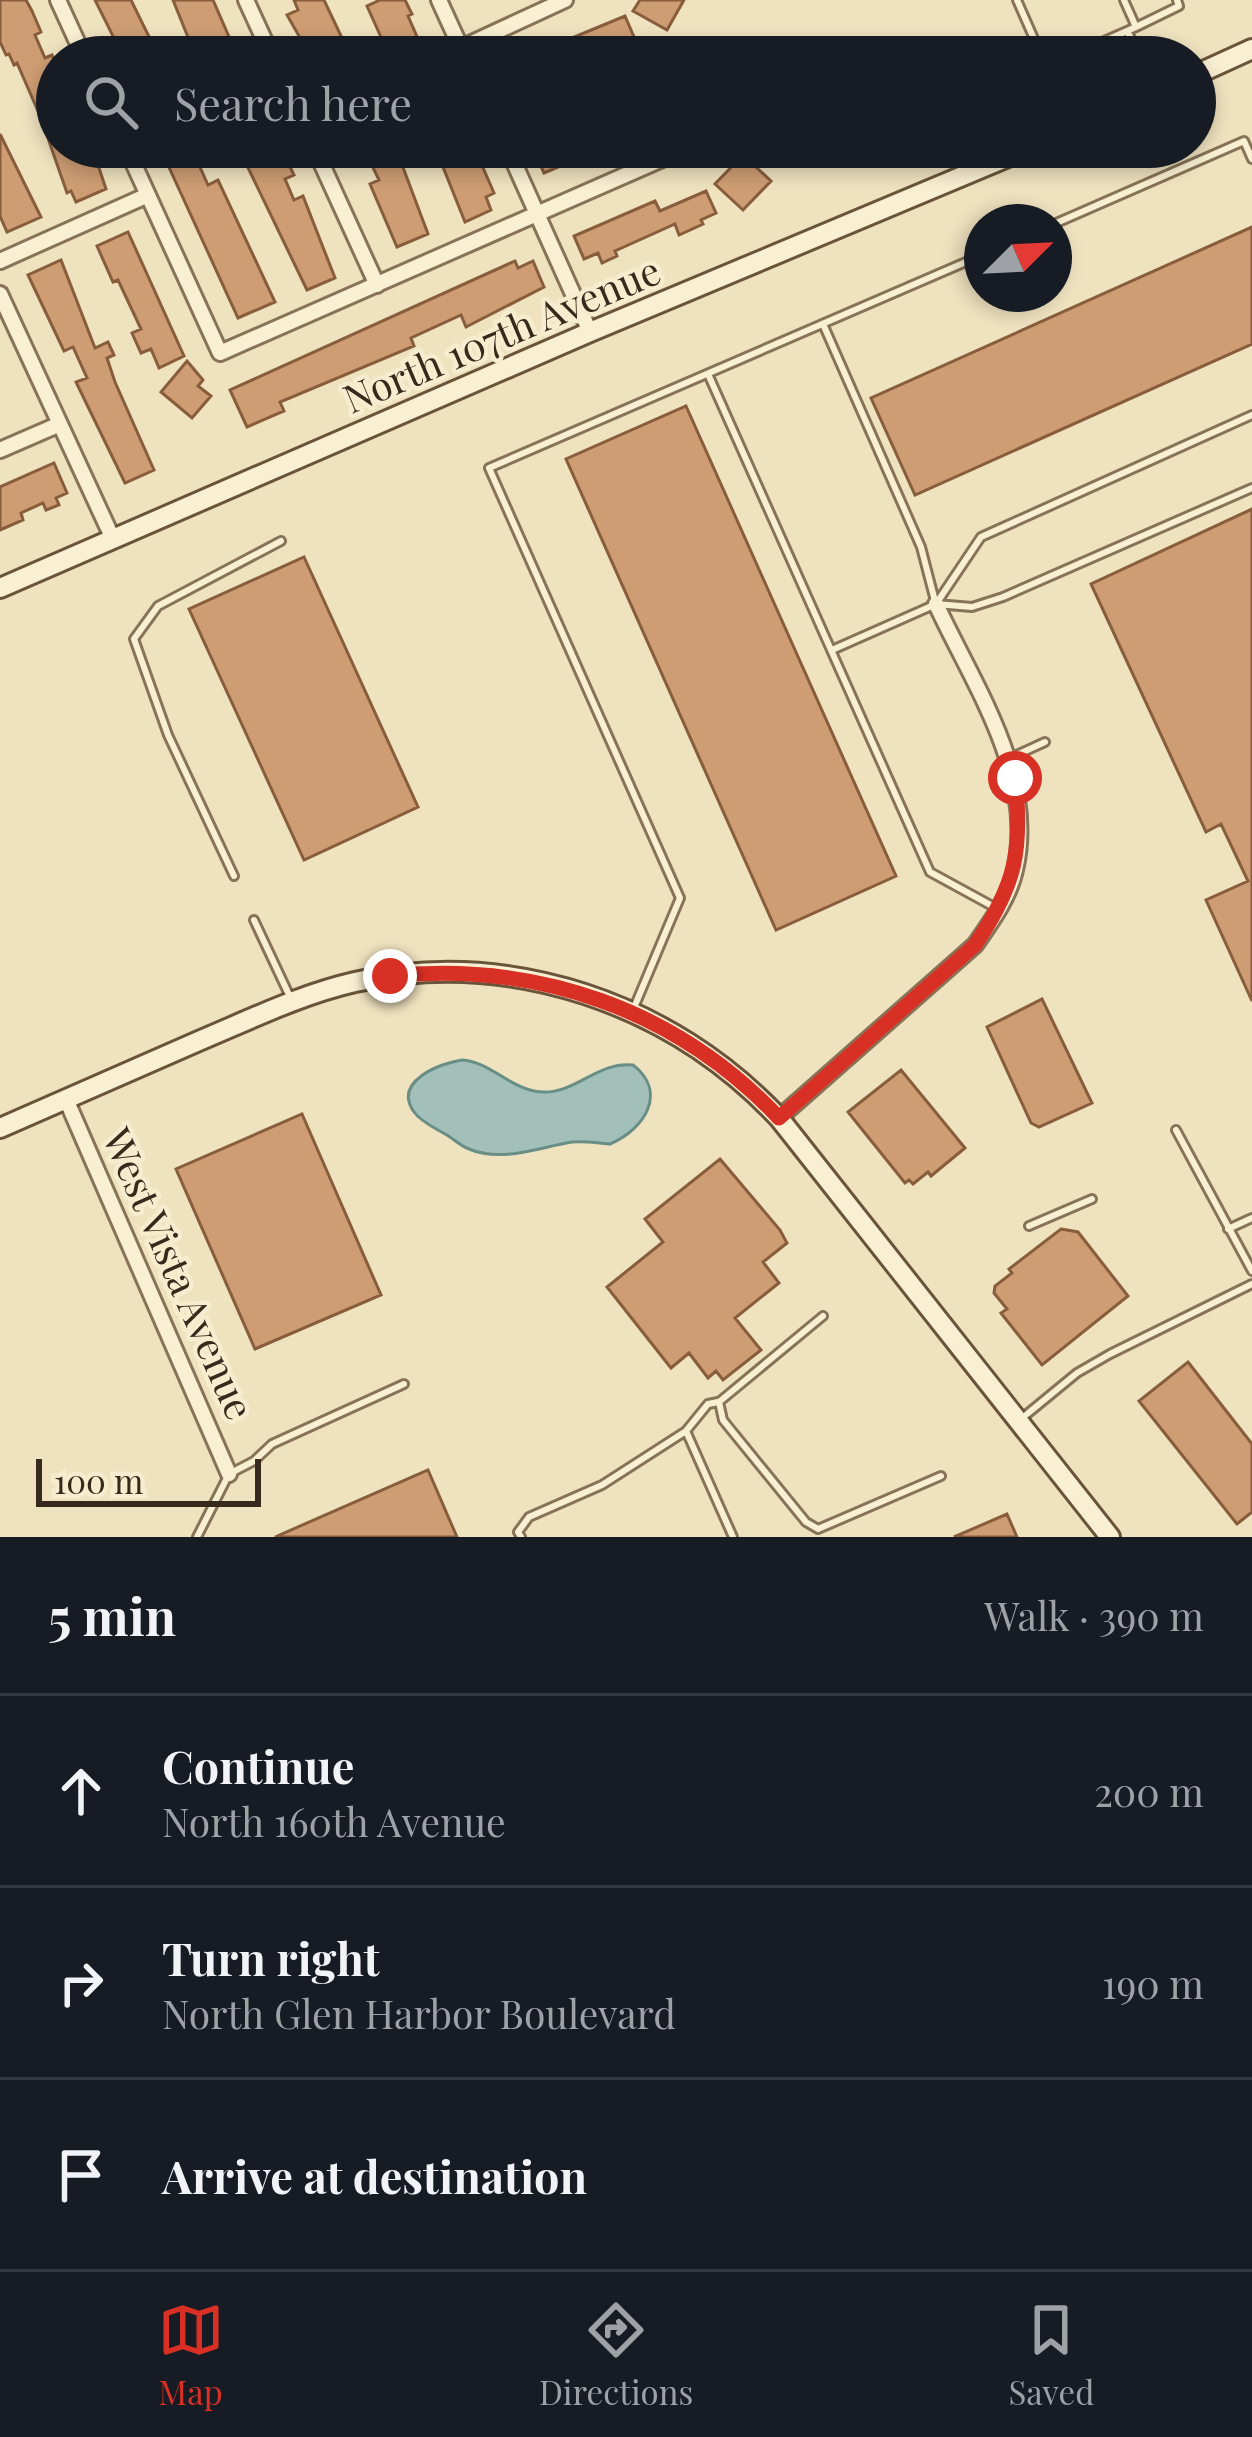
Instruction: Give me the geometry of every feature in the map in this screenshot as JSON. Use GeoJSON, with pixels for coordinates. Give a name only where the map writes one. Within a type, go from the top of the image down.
{"type":"FeatureCollection","features":[{"type":"Feature","properties":{"kind":"main road"},"geometry":{"type":"LineString","coordinates":[[1216,65],[1252,49]]}},
{"type":"Feature","properties":{"kind":"main road","name":"North 107th Avenue"},"geometry":{"type":"LineString","coordinates":[[0,589],[590,332],[984,169]]}},
{"type":"Feature","properties":{"kind":"main road"},"geometry":{"type":"LineString","coordinates":[[0,1128],[292,1002],[350,983],[433,971],[519,978],[633,1010],[715,1059],[779,1118],[1110,1537]]}},
{"type":"Feature","properties":{"kind":"street"},"geometry":{"type":"LineString","coordinates":[[58,0],[74,36]]}},
{"type":"Feature","properties":{"kind":"street"},"geometry":{"type":"LineString","coordinates":[[246,0],[262,36]]}},
{"type":"Feature","properties":{"kind":"street"},"geometry":{"type":"LineString","coordinates":[[439,0],[456,36]]}},
{"type":"Feature","properties":{"kind":"street"},"geometry":{"type":"LineString","coordinates":[[494,36],[565,0]]}},
{"type":"Feature","properties":{"kind":"street"},"geometry":{"type":"LineString","coordinates":[[135,168],[220,353],[642,168]]}},
{"type":"Feature","properties":{"kind":"street"},"geometry":{"type":"LineString","coordinates":[[324,168],[377,284]]}},
{"type":"Feature","properties":{"kind":"street"},"geometry":{"type":"LineString","coordinates":[[516,168],[590,332]]}},
{"type":"Feature","properties":{"kind":"street"},"geometry":{"type":"LineString","coordinates":[[0,261],[148,196]]}},
{"type":"Feature","properties":{"kind":"street"},"geometry":{"type":"LineString","coordinates":[[0,295],[113,539]]}},
{"type":"Feature","properties":{"kind":"street"},"geometry":{"type":"LineString","coordinates":[[0,450],[60,424]]}},
{"type":"Feature","properties":{"kind":"street"},"geometry":{"type":"LineString","coordinates":[[779,1118],[975,945],[999,910],[1015,872],[1020,824],[1015,778],[936,604]]}},
{"type":"Feature","properties":{"kind":"street","name":"West Vista Avenue"},"geometry":{"type":"LineString","coordinates":[[65,1099],[229,1474]]}},
{"type":"Feature","properties":{"kind":"lane"},"geometry":{"type":"LineString","coordinates":[[1017,0],[1033,36]]}},
{"type":"Feature","properties":{"kind":"lane"},"geometry":{"type":"LineString","coordinates":[[1124,0],[1134,36]]}},
{"type":"Feature","properties":{"kind":"lane"},"geometry":{"type":"LineString","coordinates":[[1116,36],[1180,6],[1177,0]]}},
{"type":"Feature","properties":{"kind":"lane"},"geometry":{"type":"LineString","coordinates":[[1216,153],[1244,141],[1252,159]]}},
{"type":"Feature","properties":{"kind":"lane"},"geometry":{"type":"LineString","coordinates":[[1072,216],[1182,168]]}},
{"type":"Feature","properties":{"kind":"lane"},"geometry":{"type":"LineString","coordinates":[[633,1010],[680,898],[489,468],[964,263]]}},
{"type":"Feature","properties":{"kind":"lane"},"geometry":{"type":"LineString","coordinates":[[822,324],[921,547],[936,604]]}},
{"type":"Feature","properties":{"kind":"lane"},"geometry":{"type":"LineString","coordinates":[[708,374],[931,872],[999,910]]}},
{"type":"Feature","properties":{"kind":"lane"},"geometry":{"type":"LineString","coordinates":[[936,604],[981,537],[1252,415]]}},
{"type":"Feature","properties":{"kind":"lane"},"geometry":{"type":"LineString","coordinates":[[832,650],[936,604],[972,607],[1003,597],[1252,488]]}},
{"type":"Feature","properties":{"kind":"lane"},"geometry":{"type":"LineString","coordinates":[[234,876],[168,735],[134,639],[158,606],[281,541]]}},
{"type":"Feature","properties":{"kind":"lane"},"geometry":{"type":"LineString","coordinates":[[1008,759],[1045,742]]}},
{"type":"Feature","properties":{"kind":"lane"},"geometry":{"type":"LineString","coordinates":[[254,920],[292,1002]]}},
{"type":"Feature","properties":{"kind":"lane"},"geometry":{"type":"LineString","coordinates":[[1176,1130],[1252,1271]]}},
{"type":"Feature","properties":{"kind":"lane"},"geometry":{"type":"LineString","coordinates":[[1029,1226],[1092,1198]]}},
{"type":"Feature","properties":{"kind":"lane"},"geometry":{"type":"LineString","coordinates":[[1227,1229],[1252,1218]]}},
{"type":"Feature","properties":{"kind":"lane"},"geometry":{"type":"LineString","coordinates":[[1019,1422],[1077,1373],[1252,1284]]}},
{"type":"Feature","properties":{"kind":"lane"},"geometry":{"type":"LineString","coordinates":[[520,1537],[518,1532],[529,1517],[602,1485],[686,1431],[708,1405],[718,1402],[823,1316]]}},
{"type":"Feature","properties":{"kind":"lane"},"geometry":{"type":"LineString","coordinates":[[197,1537],[229,1474],[272,1444],[404,1384]]}},
{"type":"Feature","properties":{"kind":"lane"},"geometry":{"type":"LineString","coordinates":[[718,1402],[723,1420],[806,1522],[818,1529],[941,1476]]}},
{"type":"Feature","properties":{"kind":"lane"},"geometry":{"type":"LineString","coordinates":[[686,1431],[733,1537]]}},
{"type":"Feature","properties":{"kind":"water"},"geometry":{"type":"Polygon","coordinates":[[[462,1060],[542,1092],[565,1088],[609,1068],[633,1065],[649,1087],[648,1109],[633,1129],[610,1144],[572,1142],[508,1154],[482,1153],[424,1122],[409,1101],[409,1091],[422,1076],[462,1060]]]}},
{"type":"Feature","properties":{"kind":"building"},"geometry":{"type":"Polygon","coordinates":[[[0,0],[26,0],[41,32],[35,35],[36,107],[17,63],[0,42],[0,0]]]}},
{"type":"Feature","properties":{"kind":"building"},"geometry":{"type":"Polygon","coordinates":[[[95,0],[131,0],[149,36],[113,36],[95,0]]]}},
{"type":"Feature","properties":{"kind":"building"},"geometry":{"type":"Polygon","coordinates":[[[173,0],[213,0],[229,36],[188,36],[173,0]]]}},
{"type":"Feature","properties":{"kind":"building"},"geometry":{"type":"Polygon","coordinates":[[[294,0],[324,0],[341,36],[299,36],[287,15],[298,10],[294,0]]]}},
{"type":"Feature","properties":{"kind":"building"},"geometry":{"type":"Polygon","coordinates":[[[380,0],[405,0],[417,36],[381,36],[367,6],[380,0]]]}},
{"type":"Feature","properties":{"kind":"building"},"geometry":{"type":"Polygon","coordinates":[[[640,0],[684,0],[667,30],[633,11],[640,0]]]}},
{"type":"Feature","properties":{"kind":"building"},"geometry":{"type":"Polygon","coordinates":[[[625,16],[634,36],[577,36],[625,16]]]}},
{"type":"Feature","properties":{"kind":"building"},"geometry":{"type":"Polygon","coordinates":[[[0,134],[41,217],[7,232],[0,216],[0,134]]]}},
{"type":"Feature","properties":{"kind":"building"},"geometry":{"type":"Polygon","coordinates":[[[58,168],[99,168],[106,189],[76,202],[71,191],[67,193],[58,168]]]}},
{"type":"Feature","properties":{"kind":"building"},"geometry":{"type":"Polygon","coordinates":[[[169,168],[200,168],[208,185],[218,180],[275,302],[238,318],[169,168]]]}},
{"type":"Feature","properties":{"kind":"building"},"geometry":{"type":"Polygon","coordinates":[[[248,168],[291,168],[294,175],[285,179],[294,200],[303,196],[335,278],[307,290],[248,168]]]}},
{"type":"Feature","properties":{"kind":"building"},"geometry":{"type":"Polygon","coordinates":[[[373,168],[403,168],[428,234],[397,247],[370,184],[379,180],[373,168]]]}},
{"type":"Feature","properties":{"kind":"building"},"geometry":{"type":"Polygon","coordinates":[[[443,168],[483,168],[494,193],[486,197],[491,210],[465,222],[443,168]]]}},
{"type":"Feature","properties":{"kind":"building"},"geometry":{"type":"Polygon","coordinates":[[[730,168],[757,168],[771,181],[743,210],[715,184],[730,168]]]}},
{"type":"Feature","properties":{"kind":"building"},"geometry":{"type":"Polygon","coordinates":[[[706,191],[716,213],[701,220],[703,224],[679,235],[675,224],[615,251],[617,256],[602,263],[598,253],[584,259],[574,236],[655,201],[660,211],[706,191]]]}},
{"type":"Feature","properties":{"kind":"building"},"geometry":{"type":"Polygon","coordinates":[[[1252,227],[1252,344],[915,495],[871,398],[1063,312],[1072,312],[1072,308],[1252,227]]]}},
{"type":"Feature","properties":{"kind":"building"},"geometry":{"type":"Polygon","coordinates":[[[128,232],[184,356],[159,368],[151,349],[141,353],[132,333],[141,329],[97,246],[128,232]]]}},
{"type":"Feature","properties":{"kind":"building"},"geometry":{"type":"Polygon","coordinates":[[[61,260],[95,348],[108,342],[114,355],[107,358],[115,382],[154,470],[125,483],[76,382],[87,378],[73,347],[64,351],[28,275],[61,260]]]}},
{"type":"Feature","properties":{"kind":"building"},"geometry":{"type":"Polygon","coordinates":[[[515,261],[518,268],[533,261],[544,287],[466,327],[461,315],[411,338],[414,346],[280,402],[284,411],[247,427],[230,390],[515,261]]]}},
{"type":"Feature","properties":{"kind":"building"},"geometry":{"type":"Polygon","coordinates":[[[187,361],[203,380],[198,386],[211,396],[192,418],[161,392],[187,361]]]}},
{"type":"Feature","properties":{"kind":"building"},"geometry":{"type":"Polygon","coordinates":[[[686,406],[896,876],[776,930],[566,459],[686,406]]]}},
{"type":"Feature","properties":{"kind":"building"},"geometry":{"type":"Polygon","coordinates":[[[54,463],[67,493],[56,498],[59,505],[46,510],[43,503],[21,513],[23,520],[0,530],[0,487],[54,463]]]}},
{"type":"Feature","properties":{"kind":"building"},"geometry":{"type":"Polygon","coordinates":[[[1252,509],[1252,1001],[1206,900],[1248,881],[1221,824],[1206,832],[1091,584],[1252,509]]]}},
{"type":"Feature","properties":{"kind":"building"},"geometry":{"type":"Polygon","coordinates":[[[304,557],[418,807],[304,860],[189,609],[304,557]]]}},
{"type":"Feature","properties":{"kind":"building"},"geometry":{"type":"Polygon","coordinates":[[[1042,999],[1092,1103],[1039,1127],[1031,1123],[987,1027],[1042,999]]]}},
{"type":"Feature","properties":{"kind":"building"},"geometry":{"type":"Polygon","coordinates":[[[901,1070],[965,1148],[931,1176],[928,1172],[913,1184],[905,1183],[848,1112],[901,1070]]]}},
{"type":"Feature","properties":{"kind":"building"},"geometry":{"type":"Polygon","coordinates":[[[302,1114],[381,1295],[255,1349],[176,1169],[302,1114]]]}},
{"type":"Feature","properties":{"kind":"building"},"geometry":{"type":"Polygon","coordinates":[[[720,1159],[787,1243],[763,1262],[779,1283],[735,1318],[761,1350],[723,1380],[716,1371],[708,1378],[689,1353],[671,1368],[607,1287],[663,1242],[645,1219],[720,1159]]]}},
{"type":"Feature","properties":{"kind":"building"},"geometry":{"type":"Polygon","coordinates":[[[1061,1229],[1078,1232],[1128,1296],[1042,1365],[1001,1313],[1007,1309],[994,1293],[995,1286],[1012,1273],[1009,1269],[1061,1229]]]}},
{"type":"Feature","properties":{"kind":"building"},"geometry":{"type":"Polygon","coordinates":[[[1188,1362],[1252,1444],[1252,1512],[1237,1524],[1139,1401],[1188,1362]]]}},
{"type":"Feature","properties":{"kind":"building"},"geometry":{"type":"Polygon","coordinates":[[[428,1470],[457,1537],[275,1537],[428,1470]]]}},
{"type":"Feature","properties":{"kind":"building"},"geometry":{"type":"Polygon","coordinates":[[[1007,1514],[1017,1537],[954,1537],[1007,1514]]]}},
{"type":"Feature","properties":{"kind":"route"},"geometry":{"type":"LineString","coordinates":[[390,976],[433,971],[519,978],[633,1010],[715,1059],[779,1118],[975,945],[999,910],[1015,872],[1020,824],[1015,778]]}}]}
